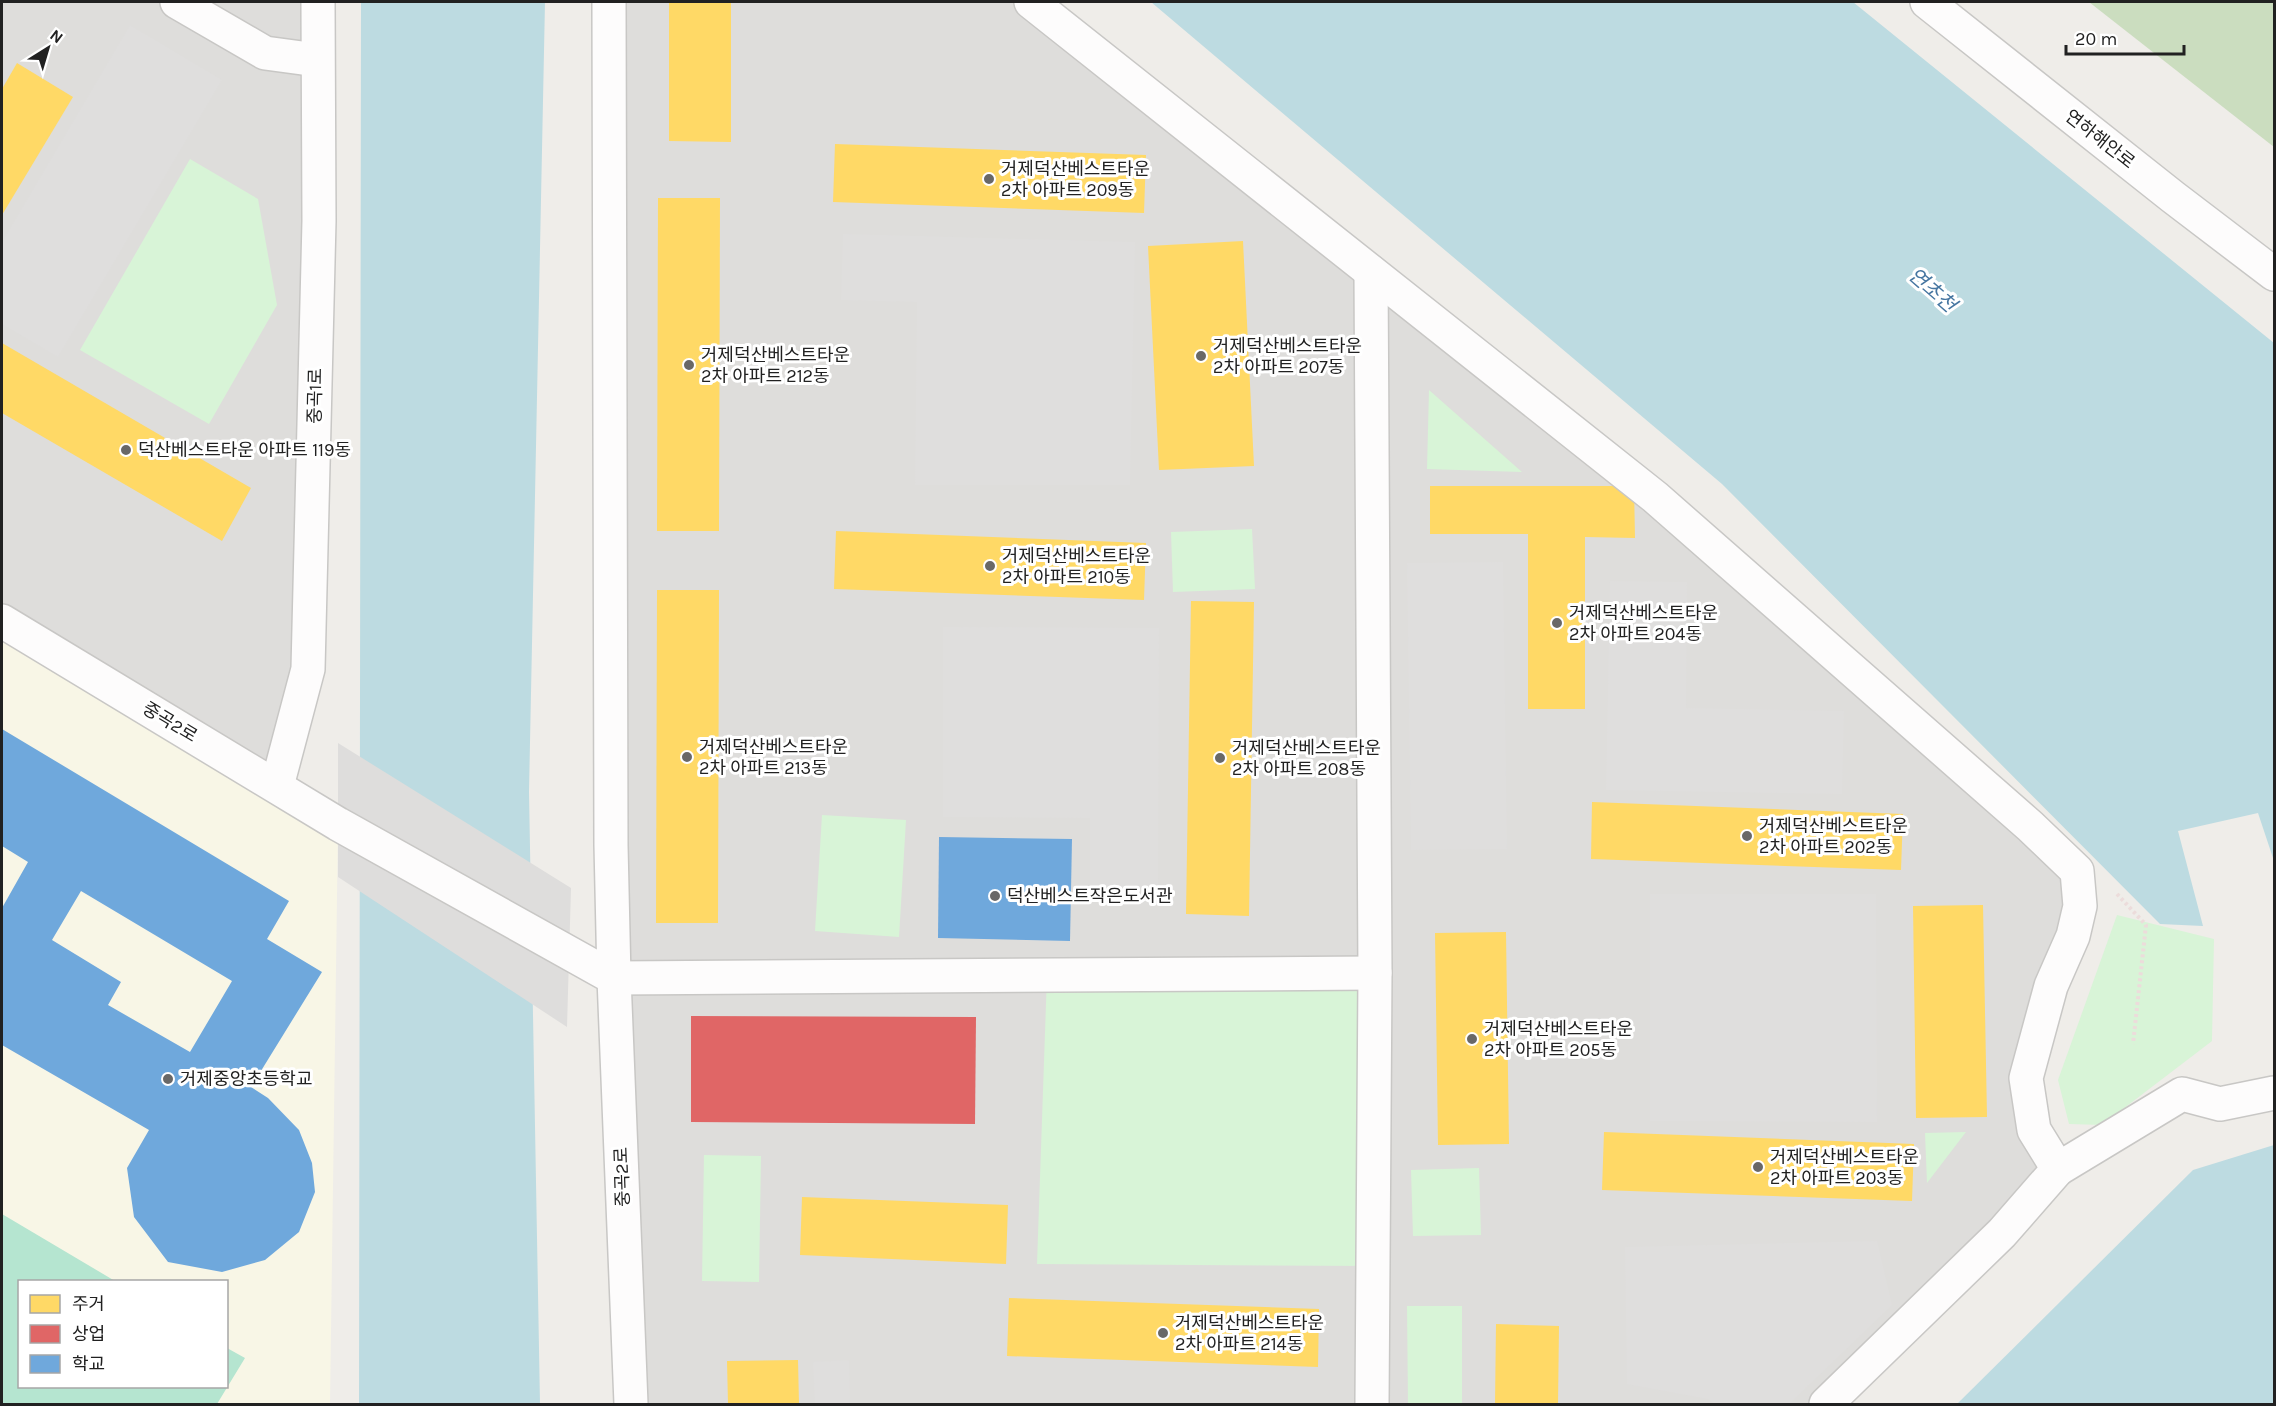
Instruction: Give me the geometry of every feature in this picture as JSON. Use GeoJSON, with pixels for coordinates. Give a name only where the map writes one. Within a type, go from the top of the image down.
{"type":"FeatureCollection","features":[{"type":"Feature","properties":{"kind":"street"},"geometry":{"type":"LineString","coordinates":[[177,2],[265,53],[316,60]]}},
{"type":"Feature","properties":{"kind":"street","name":"중곡1로"},"geometry":{"type":"LineString","coordinates":[[277,786],[308,669],[319,221],[316,60],[318,2]]}},
{"type":"Feature","properties":{"kind":"street","name":"중곡2로"},"geometry":{"type":"LineString","coordinates":[[609,2],[611,833],[602,972],[631,1404]]}},
{"type":"Feature","properties":{"kind":"street"},"geometry":{"type":"LineString","coordinates":[[1031,2],[1654,497],[2030,826],[2077,871],[2080,906],[2073,936],[2051,986],[2026,1078],[2034,1130],[2058,1168]]}},
{"type":"Feature","properties":{"kind":"street","name":"연하해안로"},"geometry":{"type":"LineString","coordinates":[[1927,2],[2274,274]]}},
{"type":"Feature","properties":{"kind":"street"},"geometry":{"type":"LineString","coordinates":[[1371,272],[1375,973],[1372,1404]]}},
{"type":"Feature","properties":{"kind":"street","name":"중곡2로"},"geometry":{"type":"LineString","coordinates":[[2,621],[338,824],[602,972]]}},
{"type":"Feature","properties":{"kind":"street"},"geometry":{"type":"LineString","coordinates":[[602,972],[1375,973]]}},
{"type":"Feature","properties":{"kind":"street"},"geometry":{"type":"LineString","coordinates":[[1826,1404],[2001,1233],[2058,1168],[2182,1094],[2220,1104],[2274,1093]]}},
{"type":"Feature","properties":{"kind":"path"},"geometry":{"type":"LineString","coordinates":[[2133,1044],[2146,925]]}},
{"type":"Feature","properties":{"kind":"shaded area"},"geometry":{"type":"Polygon","coordinates":[[[2,2],[318,2],[308,669],[277,786],[2,621],[2,2]]]}},
{"type":"Feature","properties":{"kind":"shaded area"},"geometry":{"type":"Polygon","coordinates":[[[609,2],[1031,2],[1655,497],[2077,871],[2026,1078],[2058,1169],[1826,1404],[631,1404],[609,2]]]}},
{"type":"Feature","properties":{"kind":"shaded area"},"geometry":{"type":"Polygon","coordinates":[[[130,25],[222,80],[58,357],[2,324],[2,242],[130,25]]]}},
{"type":"Feature","properties":{"kind":"shaded area"},"geometry":{"type":"Polygon","coordinates":[[[843,234],[1135,242],[1130,485],[915,485],[917,302],[841,300],[843,234]]]}},
{"type":"Feature","properties":{"kind":"shaded area"},"geometry":{"type":"Polygon","coordinates":[[[1503,562],[1507,849],[1411,850],[1407,563],[1503,562]]]}},
{"type":"Feature","properties":{"kind":"shaded area"},"geometry":{"type":"Polygon","coordinates":[[[1610,581],[1687,582],[1686,708],[1844,711],[1842,794],[1606,790],[1610,581]]]}},
{"type":"Feature","properties":{"kind":"shaded area","name":"거제중앙초등학교"},"geometry":{"type":"Polygon","coordinates":[[[2,621],[338,824],[330,1404],[2,1404],[2,621]]]}},
{"type":"Feature","properties":{"kind":"shaded area"},"geometry":{"type":"Polygon","coordinates":[[[943,627],[1159,628],[1158,887],[1090,887],[1090,818],[943,817],[943,627]]]}},
{"type":"Feature","properties":{"kind":"shaded area"},"geometry":{"type":"Polygon","coordinates":[[[1650,894],[1876,894],[1877,1122],[1650,1121],[1650,894]]]}},
{"type":"Feature","properties":{"kind":"shaded area"},"geometry":{"type":"Polygon","coordinates":[[[1877,1241],[1892,1305],[1789,1404],[1715,1404],[1708,1399],[1627,1384],[1625,1247],[1877,1241]]]}},
{"type":"Feature","properties":{"kind":"shaded area"},"geometry":{"type":"Polygon","coordinates":[[[849,1360],[850,1404],[815,1404],[813,1362],[849,1360]]]}},
{"type":"Feature","properties":{"kind":"green space"},"geometry":{"type":"Polygon","coordinates":[[[2089,2],[2274,2],[2274,147],[2089,2]]]}},
{"type":"Feature","properties":{"kind":"green space"},"geometry":{"type":"Polygon","coordinates":[[[190,159],[258,199],[277,305],[209,424],[80,350],[190,159]]]}},
{"type":"Feature","properties":{"kind":"green space"},"geometry":{"type":"Polygon","coordinates":[[[1429,390],[1522,472],[1427,469],[1429,390]]]}},
{"type":"Feature","properties":{"kind":"green space"},"geometry":{"type":"Polygon","coordinates":[[[1252,529],[1255,589],[1173,592],[1171,532],[1252,529]]]}},
{"type":"Feature","properties":{"kind":"green space"},"geometry":{"type":"Polygon","coordinates":[[[822,815],[906,820],[899,937],[815,931],[822,815]]]}},
{"type":"Feature","properties":{"kind":"green space"},"geometry":{"type":"Polygon","coordinates":[[[2117,915],[2214,939],[2212,1041],[2102,1125],[2069,1124],[2058,1080],[2117,915]]]}},
{"type":"Feature","properties":{"kind":"green space"},"geometry":{"type":"Polygon","coordinates":[[[1375,973],[1373,1266],[1037,1264],[1047,975],[1375,973]]]}},
{"type":"Feature","properties":{"kind":"green space"},"geometry":{"type":"Polygon","coordinates":[[[1966,1132],[1927,1183],[1925,1133],[1966,1132]]]}},
{"type":"Feature","properties":{"kind":"green space"},"geometry":{"type":"Polygon","coordinates":[[[704,1155],[761,1156],[759,1282],[702,1281],[704,1155]]]}},
{"type":"Feature","properties":{"kind":"green space"},"geometry":{"type":"Polygon","coordinates":[[[1479,1168],[1481,1235],[1413,1236],[1411,1170],[1479,1168]]]}},
{"type":"Feature","properties":{"kind":"green space"},"geometry":{"type":"Polygon","coordinates":[[[2,1214],[113,1280],[18,1280],[18,1388],[227,1388],[217,1404],[2,1404],[2,1214]]]}},
{"type":"Feature","properties":{"kind":"green space"},"geometry":{"type":"Polygon","coordinates":[[[1407,1306],[1462,1306],[1462,1404],[1408,1404],[1407,1306]]]}},
{"type":"Feature","properties":{"kind":"green space"},"geometry":{"type":"Polygon","coordinates":[[[228,1349],[245,1358],[228,1386],[228,1349]]]}},
{"type":"Feature","properties":{"kind":"water"},"geometry":{"type":"Polygon","coordinates":[[[361,2],[545,2],[529,792],[540,1404],[359,1404],[361,2]]]}},
{"type":"Feature","properties":{"kind":"water","name":"연초천"},"geometry":{"type":"Polygon","coordinates":[[[1151,2],[1853,2],[2274,343],[2274,861],[2258,813],[2178,831],[2203,926],[2160,924],[1722,484],[1151,2]]]}},
{"type":"Feature","properties":{"kind":"water"},"geometry":{"type":"Polygon","coordinates":[[[2274,1145],[2274,1404],[1957,1404],[2193,1170],[2274,1145]]]}},
{"type":"Feature","properties":{"kind":"pier"},"geometry":{"type":"Polygon","coordinates":[[[338,743],[571,888],[567,1027],[338,877],[338,743]]]}},
{"type":"Feature","properties":{"kind":"building: 주거"},"geometry":{"type":"Polygon","coordinates":[[[669,2],[731,2],[731,142],[669,141],[669,2]]]}},
{"type":"Feature","properties":{"kind":"building: 주거"},"geometry":{"type":"Polygon","coordinates":[[[17,63],[73,97],[2,215],[2,89],[17,63]]]}},
{"type":"Feature","properties":{"kind":"building: 주거","name":"거제덕산베스트타운 2차 아파트 209동"},"geometry":{"type":"Polygon","coordinates":[[[835,144],[1146,155],[1144,213],[833,202],[835,144]]]}},
{"type":"Feature","properties":{"kind":"building: 주거","name":"거제덕산베스트타운 2차 아파트 212동"},"geometry":{"type":"Polygon","coordinates":[[[658,198],[720,198],[719,531],[657,531],[658,198]]]}},
{"type":"Feature","properties":{"kind":"building: 주거","name":"거제덕산베스트타운 2차 아파트 207동"},"geometry":{"type":"Polygon","coordinates":[[[1243,241],[1254,466],[1159,470],[1148,246],[1243,241]]]}},
{"type":"Feature","properties":{"kind":"building: 주거","name":"덕산베스트타운 아파트 119동"},"geometry":{"type":"Polygon","coordinates":[[[2,343],[251,488],[222,541],[2,413],[2,343]]]}},
{"type":"Feature","properties":{"kind":"building: 주거","name":"거제덕산베스트타운 2차 아파트 204동"},"geometry":{"type":"Polygon","coordinates":[[[1430,486],[1634,486],[1635,538],[1585,537],[1585,709],[1528,709],[1528,534],[1430,534],[1430,486]]]}},
{"type":"Feature","properties":{"kind":"building: 주거","name":"거제덕산베스트타운 2차 아파트 210동"},"geometry":{"type":"Polygon","coordinates":[[[836,531],[1146,543],[1144,600],[834,589],[836,531]]]}},
{"type":"Feature","properties":{"kind":"building: 주거","name":"거제덕산베스트타운 2차 아파트 213동"},"geometry":{"type":"Polygon","coordinates":[[[657,590],[719,590],[718,923],[656,923],[657,590]]]}},
{"type":"Feature","properties":{"kind":"building: 주거","name":"거제덕산베스트타운 2차 아파트 208동"},"geometry":{"type":"Polygon","coordinates":[[[1191,601],[1254,602],[1249,916],[1186,914],[1191,601]]]}},
{"type":"Feature","properties":{"kind":"building: 주거","name":"거제덕산베스트타운 2차 아파트 202동"},"geometry":{"type":"Polygon","coordinates":[[[1592,802],[1903,814],[1901,870],[1591,859],[1592,802]]]}},
{"type":"Feature","properties":{"kind":"building: 주거"},"geometry":{"type":"Polygon","coordinates":[[[1983,905],[1987,1117],[1916,1118],[1913,906],[1983,905]]]}},
{"type":"Feature","properties":{"kind":"building: 주거","name":"거제덕산베스트타운 2차 아파트 205동"},"geometry":{"type":"Polygon","coordinates":[[[1506,932],[1509,1144],[1438,1145],[1435,933],[1506,932]]]}},
{"type":"Feature","properties":{"kind":"building: 주거","name":"거제덕산베스트타운 2차 아파트 203동"},"geometry":{"type":"Polygon","coordinates":[[[1604,1132],[1914,1144],[1912,1201],[1602,1190],[1604,1132]]]}},
{"type":"Feature","properties":{"kind":"building: 주거"},"geometry":{"type":"Polygon","coordinates":[[[802,1197],[1008,1205],[1006,1264],[800,1255],[802,1197]]]}},
{"type":"Feature","properties":{"kind":"building: 주거","name":"거제덕산베스트타운 2차 아파트 214동"},"geometry":{"type":"Polygon","coordinates":[[[1009,1298],[1319,1309],[1318,1367],[1007,1356],[1009,1298]]]}},
{"type":"Feature","properties":{"kind":"building: 주거"},"geometry":{"type":"Polygon","coordinates":[[[1496,1324],[1559,1326],[1558,1404],[1495,1404],[1496,1324]]]}},
{"type":"Feature","properties":{"kind":"building: 주거"},"geometry":{"type":"Polygon","coordinates":[[[798,1360],[799,1404],[728,1404],[727,1361],[798,1360]]]}},
{"type":"Feature","properties":{"kind":"building: 상업"},"geometry":{"type":"Polygon","coordinates":[[[691,1016],[976,1017],[975,1124],[691,1122],[691,1016]]]}},
{"type":"Feature","properties":{"kind":"building: 학교"},"geometry":{"type":"Polygon","coordinates":[[[2,729],[289,901],[267,939],[322,972],[251,1087],[268,1098],[299,1130],[312,1163],[315,1192],[299,1232],[265,1260],[222,1272],[168,1262],[134,1217],[127,1168],[149,1130],[2,1045],[2,908],[28,862],[2,846],[2,729]],[[81,891],[52,940],[121,982],[108,1005],[190,1052],[232,981],[81,891]]]}},
{"type":"Feature","properties":{"kind":"building: 학교"},"geometry":{"type":"Polygon","coordinates":[[[939,837],[1072,839],[1070,941],[938,938],[939,837]]]}},
{"type":"Feature","properties":{"kind":"place","name":"거제덕산베스트타운 2차 아파트 209동"},"geometry":{"type":"Point","coordinates":[989,179]}},
{"type":"Feature","properties":{"kind":"place","name":"거제덕산베스트타운 2차 아파트 207동"},"geometry":{"type":"Point","coordinates":[1201,356]}},
{"type":"Feature","properties":{"kind":"place","name":"거제덕산베스트타운 2차 아파트 212동"},"geometry":{"type":"Point","coordinates":[689,365]}},
{"type":"Feature","properties":{"kind":"place","name":"덕산베스트타운 아파트 119동"},"geometry":{"type":"Point","coordinates":[126,450]}},
{"type":"Feature","properties":{"kind":"place","name":"거제덕산베스트타운 2차 아파트 210동"},"geometry":{"type":"Point","coordinates":[990,566]}},
{"type":"Feature","properties":{"kind":"place","name":"거제덕산베스트타운 2차 아파트 204동"},"geometry":{"type":"Point","coordinates":[1557,623]}},
{"type":"Feature","properties":{"kind":"place","name":"거제덕산베스트타운 2차 아파트 213동"},"geometry":{"type":"Point","coordinates":[687,757]}},
{"type":"Feature","properties":{"kind":"place","name":"거제덕산베스트타운 2차 아파트 208동"},"geometry":{"type":"Point","coordinates":[1220,758]}},
{"type":"Feature","properties":{"kind":"place","name":"거제덕산베스트타운 2차 아파트 202동"},"geometry":{"type":"Point","coordinates":[1747,836]}},
{"type":"Feature","properties":{"kind":"place","name":"덕산베스트작은도서관"},"geometry":{"type":"Point","coordinates":[995,896]}},
{"type":"Feature","properties":{"kind":"place","name":"거제덕산베스트타운 2차 아파트 205동"},"geometry":{"type":"Point","coordinates":[1472,1039]}},
{"type":"Feature","properties":{"kind":"place","name":"거제중앙초등학교"},"geometry":{"type":"Point","coordinates":[168,1079]}},
{"type":"Feature","properties":{"kind":"place","name":"거제덕산베스트타운 2차 아파트 203동"},"geometry":{"type":"Point","coordinates":[1758,1167]}},
{"type":"Feature","properties":{"kind":"place","name":"거제덕산베스트타운 2차 아파트 214동"},"geometry":{"type":"Point","coordinates":[1163,1333]}}]}
